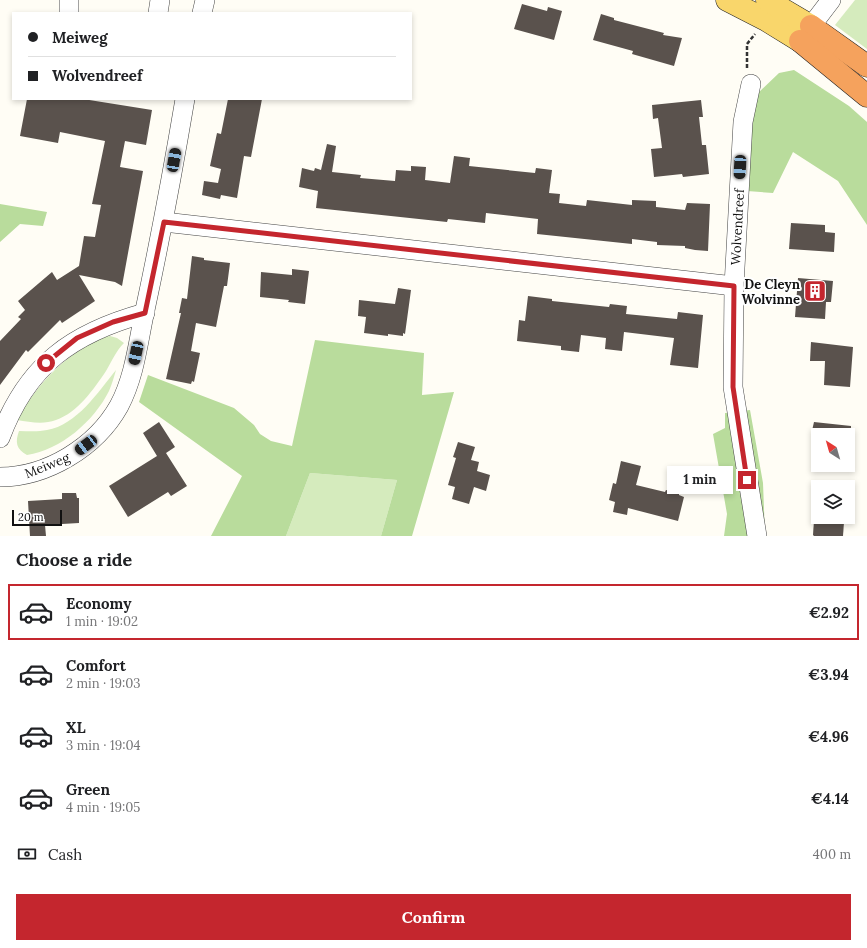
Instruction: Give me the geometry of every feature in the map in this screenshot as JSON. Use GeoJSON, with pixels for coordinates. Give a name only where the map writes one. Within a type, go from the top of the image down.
{"type":"FeatureCollection","features":[{"type":"Feature","properties":{"kind":"highway"},"geometry":{"type":"LineString","coordinates":[[806,33],[867,66]]}},
{"type":"Feature","properties":{"kind":"highway"},"geometry":{"type":"LineString","coordinates":[[806,33],[867,96]]}},
{"type":"Feature","properties":{"kind":"main road"},"geometry":{"type":"LineString","coordinates":[[727,0],[766,10],[806,33]]}},
{"type":"Feature","properties":{"kind":"street"},"geometry":{"type":"LineString","coordinates":[[69,0],[69,12]]}},
{"type":"Feature","properties":{"kind":"street"},"geometry":{"type":"LineString","coordinates":[[158,12],[160,0]]}},
{"type":"Feature","properties":{"kind":"street"},"geometry":{"type":"LineString","coordinates":[[202,12],[205,0]]}},
{"type":"Feature","properties":{"kind":"street"},"geometry":{"type":"LineString","coordinates":[[806,33],[831,0]]}},
{"type":"Feature","properties":{"kind":"street","name":"Wolvendreef"},"geometry":{"type":"LineString","coordinates":[[751,84],[743,122],[734,286],[733,387],[757,536]]}},
{"type":"Feature","properties":{"kind":"street","name":"Meiweg"},"geometry":{"type":"LineString","coordinates":[[0,477],[28,474],[71,456],[86,445],[119,406],[131,380],[164,222],[185,100]]}},
{"type":"Feature","properties":{"kind":"street"},"geometry":{"type":"LineString","coordinates":[[164,222],[734,286]]}},
{"type":"Feature","properties":{"kind":"street"},"geometry":{"type":"LineString","coordinates":[[0,438],[9,414],[30,381],[46,363],[77,338],[113,322],[145,313]]}},
{"type":"Feature","properties":{"kind":"path"},"geometry":{"type":"LineString","coordinates":[[751,84],[746,67],[747,44],[766,10]]}},
{"type":"Feature","properties":{"kind":"green space"},"geometry":{"type":"Polygon","coordinates":[[[855,0],[867,0],[867,49],[835,25],[855,0]]]}},
{"type":"Feature","properties":{"kind":"green space"},"geometry":{"type":"Polygon","coordinates":[[[794,70],[849,106],[867,122],[867,225],[838,181],[793,152],[773,193],[747,191],[751,123],[757,94],[779,73],[794,70]]]}},
{"type":"Feature","properties":{"kind":"green space"},"geometry":{"type":"Polygon","coordinates":[[[0,204],[47,212],[43,226],[20,224],[0,242],[0,204]]]}},
{"type":"Feature","properties":{"kind":"green space"},"geometry":{"type":"Polygon","coordinates":[[[110,336],[117,338],[124,343],[96,385],[78,406],[64,417],[51,422],[36,423],[17,420],[38,388],[55,370],[74,354],[94,341],[110,336]]]}},
{"type":"Feature","properties":{"kind":"green space"},"geometry":{"type":"Polygon","coordinates":[[[315,340],[424,353],[422,395],[454,392],[412,536],[381,536],[397,480],[310,473],[286,536],[211,536],[242,476],[139,402],[148,375],[234,408],[254,425],[260,434],[271,441],[292,446],[315,340]]]}},
{"type":"Feature","properties":{"kind":"green space"},"geometry":{"type":"Polygon","coordinates":[[[116,370],[109,391],[103,402],[95,413],[75,432],[52,447],[40,452],[27,455],[23,453],[17,445],[19,431],[47,430],[68,422],[86,406],[116,370]]]}},
{"type":"Feature","properties":{"kind":"green space"},"geometry":{"type":"Polygon","coordinates":[[[750,410],[763,483],[765,536],[724,536],[727,514],[713,434],[725,428],[725,413],[750,410]]]}},
{"type":"Feature","properties":{"kind":"green space"},"geometry":{"type":"Polygon","coordinates":[[[310,473],[397,480],[381,536],[286,536],[310,473]]]}},
{"type":"Feature","properties":{"kind":"building"},"geometry":{"type":"Polygon","coordinates":[[[522,4],[547,11],[548,7],[562,11],[554,40],[514,29],[522,4]]]}},
{"type":"Feature","properties":{"kind":"building"},"geometry":{"type":"Polygon","coordinates":[[[601,14],[614,18],[614,20],[664,33],[663,35],[682,38],[674,66],[632,54],[633,51],[593,40],[601,14]]]}},
{"type":"Feature","properties":{"kind":"building"},"geometry":{"type":"Polygon","coordinates":[[[27,100],[89,100],[152,110],[146,145],[125,141],[120,167],[143,171],[122,286],[115,282],[79,275],[95,301],[62,323],[60,320],[28,352],[26,350],[0,385],[0,341],[21,319],[18,317],[25,310],[18,301],[52,272],[57,280],[79,266],[84,236],[95,237],[101,205],[92,204],[105,141],[60,132],[58,143],[20,136],[27,100]]]}},
{"type":"Feature","properties":{"kind":"building"},"geometry":{"type":"Polygon","coordinates":[[[228,100],[262,100],[251,157],[244,156],[237,198],[221,195],[220,199],[202,195],[204,181],[218,183],[221,169],[210,166],[217,133],[221,134],[228,100]]]}},
{"type":"Feature","properties":{"kind":"building"},"geometry":{"type":"Polygon","coordinates":[[[701,100],[703,117],[699,117],[702,145],[706,145],[709,174],[683,177],[682,174],[654,177],[651,149],[662,148],[658,118],[653,119],[652,105],[701,100]]]}},
{"type":"Feature","properties":{"kind":"building"},"geometry":{"type":"Polygon","coordinates":[[[327,144],[336,146],[332,172],[361,175],[360,178],[395,181],[396,170],[411,171],[411,166],[426,167],[425,180],[450,183],[454,156],[470,158],[469,166],[535,173],[536,168],[552,170],[549,193],[560,194],[559,203],[586,206],[587,200],[632,205],[632,200],[656,201],[656,207],[685,210],[687,203],[710,204],[708,251],[685,248],[685,246],[657,245],[657,242],[632,239],[632,244],[537,234],[538,219],[486,213],[485,223],[448,219],[447,222],[316,208],[318,191],[299,187],[302,168],[314,171],[315,168],[321,170],[327,144]]]}},
{"type":"Feature","properties":{"kind":"building"},"geometry":{"type":"Polygon","coordinates":[[[791,223],[825,225],[825,232],[835,233],[834,252],[789,249],[791,223]]]}},
{"type":"Feature","properties":{"kind":"building"},"geometry":{"type":"Polygon","coordinates":[[[192,256],[204,258],[204,260],[230,263],[227,286],[224,286],[216,327],[196,323],[191,351],[200,353],[194,382],[192,381],[191,384],[166,379],[181,313],[179,313],[182,298],[187,299],[192,256]]]}},
{"type":"Feature","properties":{"kind":"building"},"geometry":{"type":"Polygon","coordinates":[[[292,269],[309,271],[305,304],[288,302],[289,300],[260,297],[261,272],[292,275],[292,269]]]}},
{"type":"Feature","properties":{"kind":"building","name":"De Cleyn Wolvinne"},"geometry":{"type":"Polygon","coordinates":[[[798,278],[833,281],[831,302],[826,302],[825,319],[795,317],[798,278]]]}},
{"type":"Feature","properties":{"kind":"building"},"geometry":{"type":"Polygon","coordinates":[[[398,288],[411,290],[405,334],[403,333],[403,336],[388,334],[388,336],[364,333],[366,317],[358,316],[359,300],[395,304],[398,288]]]}},
{"type":"Feature","properties":{"kind":"building"},"geometry":{"type":"Polygon","coordinates":[[[528,296],[552,299],[552,301],[609,307],[610,304],[627,306],[626,314],[677,319],[678,312],[703,315],[698,368],[670,365],[674,338],[624,332],[622,351],[605,349],[606,338],[581,335],[579,352],[561,350],[561,346],[517,341],[519,320],[525,321],[528,296]]]}},
{"type":"Feature","properties":{"kind":"building"},"geometry":{"type":"Polygon","coordinates":[[[811,342],[853,347],[850,387],[824,385],[825,361],[810,361],[811,342]]]}},
{"type":"Feature","properties":{"kind":"building"},"geometry":{"type":"Polygon","coordinates":[[[159,422],[175,447],[166,453],[187,486],[171,496],[168,492],[128,517],[109,486],[157,456],[143,433],[159,422]]]}},
{"type":"Feature","properties":{"kind":"building"},"geometry":{"type":"Polygon","coordinates":[[[814,422],[851,426],[851,428],[813,428],[814,422]]]}},
{"type":"Feature","properties":{"kind":"building"},"geometry":{"type":"Polygon","coordinates":[[[458,442],[475,447],[471,460],[479,462],[477,471],[490,475],[486,491],[474,487],[469,504],[452,499],[455,487],[448,485],[456,458],[453,457],[458,442]]]}},
{"type":"Feature","properties":{"kind":"building"},"geometry":{"type":"Polygon","coordinates":[[[621,461],[641,466],[636,485],[665,492],[666,490],[679,493],[679,495],[684,497],[678,521],[628,508],[627,515],[613,512],[615,502],[609,500],[613,483],[616,484],[621,461]]]}},
{"type":"Feature","properties":{"kind":"building"},"geometry":{"type":"Polygon","coordinates":[[[62,493],[76,493],[77,498],[79,498],[79,523],[45,525],[46,536],[30,536],[28,501],[62,499],[62,493]]]}},
{"type":"Feature","properties":{"kind":"building"},"geometry":{"type":"Polygon","coordinates":[[[814,524],[844,524],[843,536],[813,535],[814,524]]]}},
{"type":"Feature","properties":{"kind":"place","name":"De Cleyn Wolvinne"},"geometry":{"type":"Point","coordinates":[815,291]}},
{"type":"Feature","properties":{"kind":"route"},"geometry":{"type":"LineString","coordinates":[[46,363],[77,338],[113,322],[145,313],[164,222],[734,286],[733,387],[747,480]]}}]}
